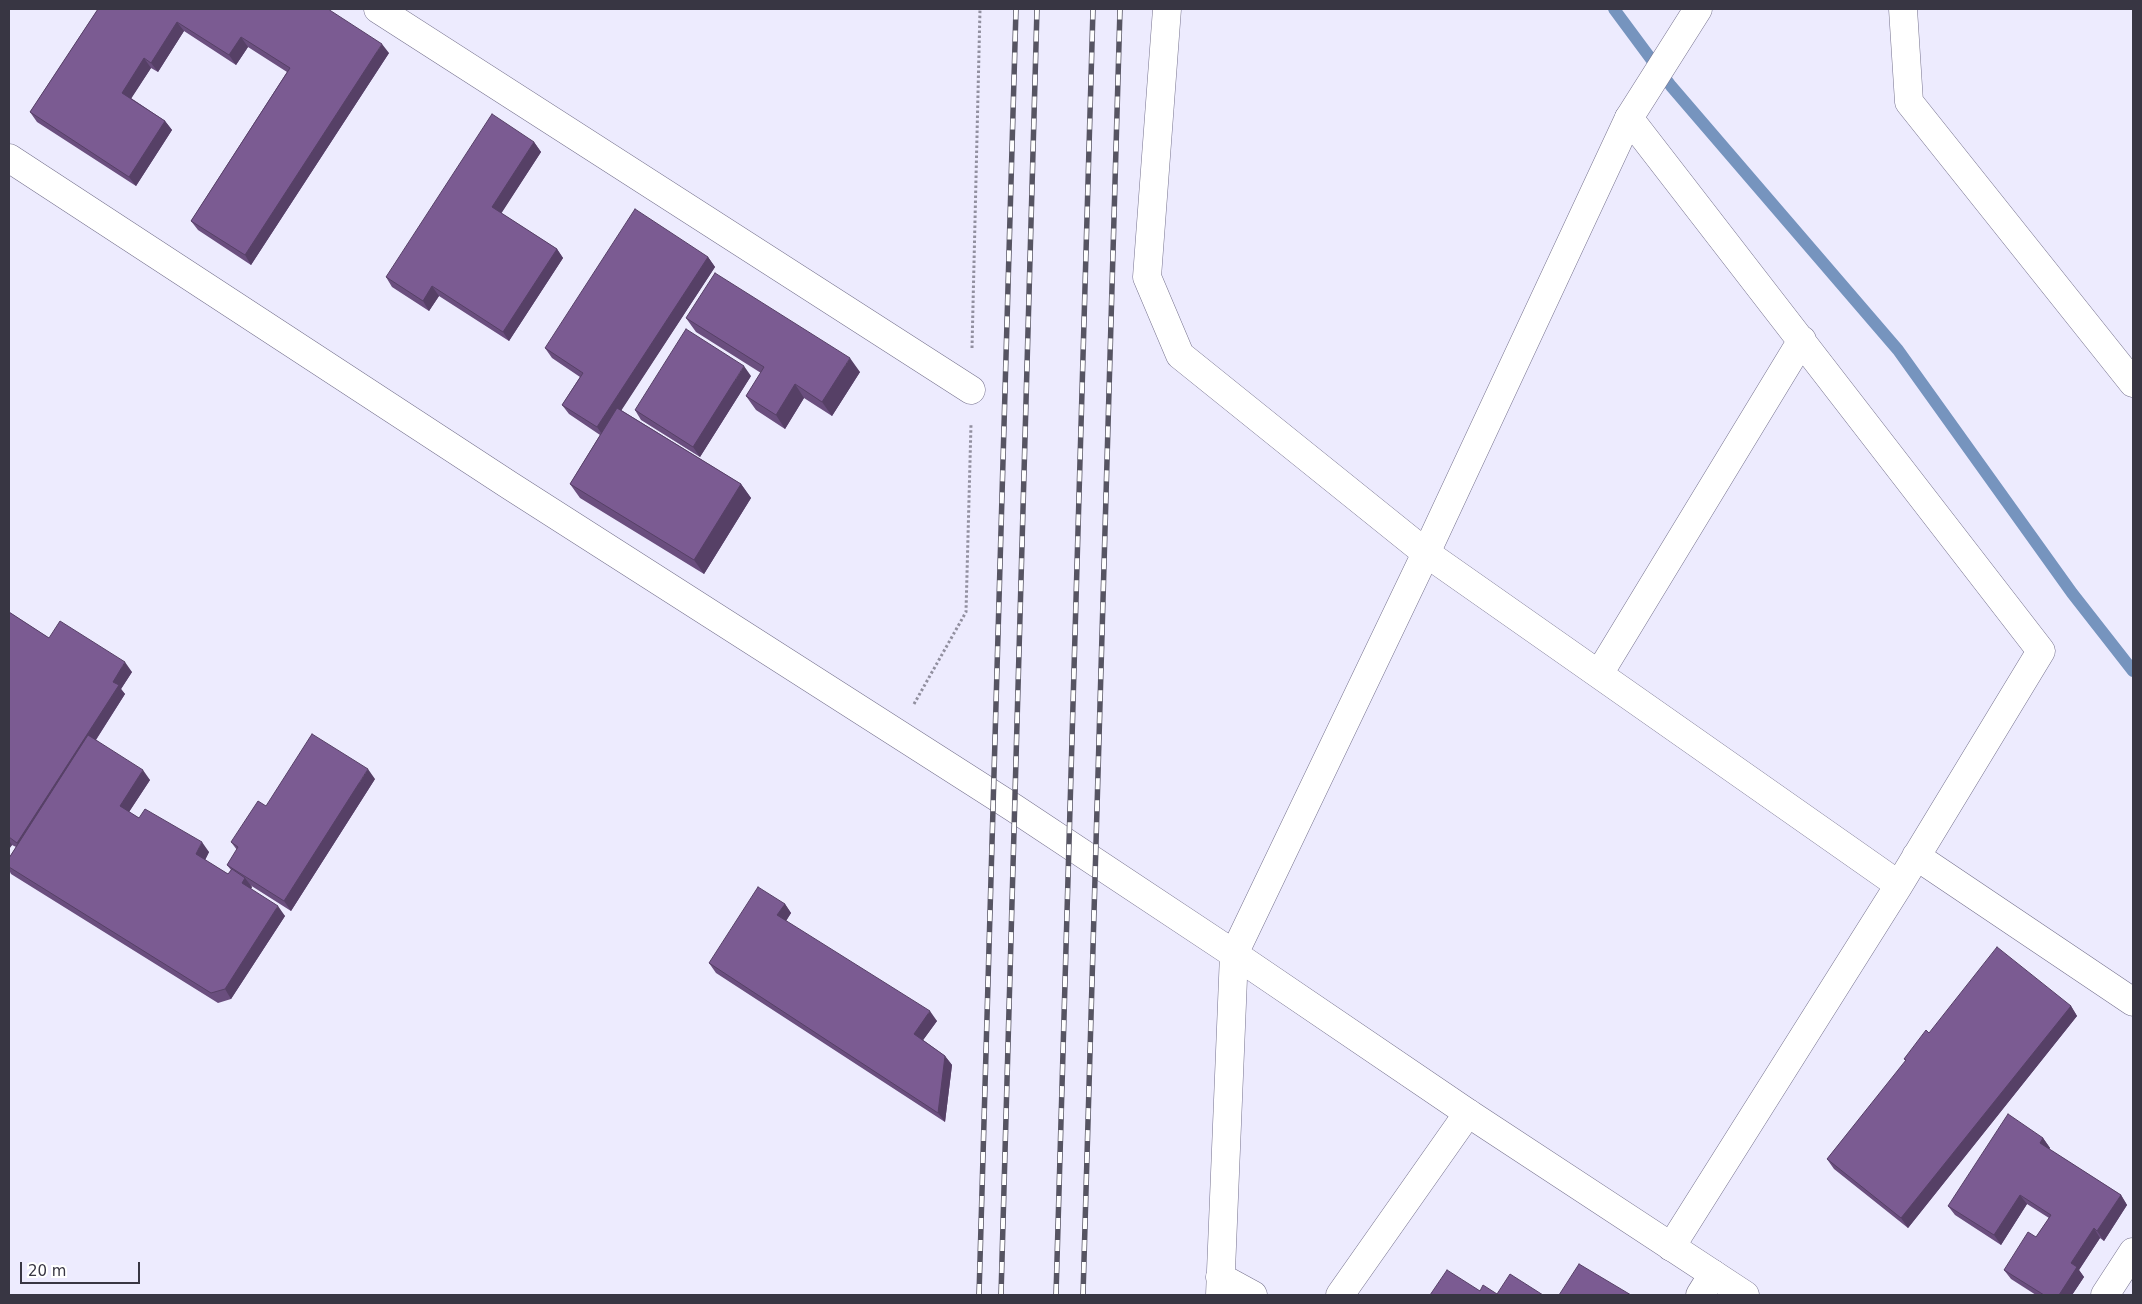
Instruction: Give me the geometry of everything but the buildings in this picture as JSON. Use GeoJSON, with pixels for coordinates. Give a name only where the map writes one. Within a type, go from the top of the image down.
{"type":"FeatureCollection","features":[{"type":"Feature","properties":{"kind":"street"},"geometry":{"type":"LineString","coordinates":[[378,9],[972,390]]}},
{"type":"Feature","properties":{"kind":"street"},"geometry":{"type":"LineString","coordinates":[[1167,9],[1147,277],[1180,355],[1426,553],[1899,885]]}},
{"type":"Feature","properties":{"kind":"street"},"geometry":{"type":"LineString","coordinates":[[1253,1295],[1220,1286],[1234,954],[1426,553],[1629,118],[1698,9]]}},
{"type":"Feature","properties":{"kind":"street"},"geometry":{"type":"LineString","coordinates":[[1902,9],[1909,102],[2133,383]]}},
{"type":"Feature","properties":{"kind":"street"},"geometry":{"type":"LineString","coordinates":[[1629,118],[2041,651],[1899,885],[1671,1247]]}},
{"type":"Feature","properties":{"kind":"street"},"geometry":{"type":"LineString","coordinates":[[9,158],[509,485],[898,732],[1234,954],[1468,1113],[1671,1247],[1706,1285],[1745,1295]]}},
{"type":"Feature","properties":{"kind":"street"},"geometry":{"type":"LineString","coordinates":[[1599,674],[1802,340]]}},
{"type":"Feature","properties":{"kind":"street"},"geometry":{"type":"LineString","coordinates":[[1916,856],[2133,1002]]}},
{"type":"Feature","properties":{"kind":"street"},"geometry":{"type":"LineString","coordinates":[[1340,1295],[1468,1113]]}},
{"type":"Feature","properties":{"kind":"waterway"},"geometry":{"type":"LineString","coordinates":[[1614,9],[1671,86],[1898,350],[2072,593],[2133,671]]}},
{"type":"Feature","properties":{"kind":"railway"},"geometry":{"type":"LineString","coordinates":[[979,1295],[1016,9]]}},
{"type":"Feature","properties":{"kind":"railway"},"geometry":{"type":"LineString","coordinates":[[1001,1295],[1037,9]]}},
{"type":"Feature","properties":{"kind":"railway"},"geometry":{"type":"LineString","coordinates":[[1056,1295],[1093,9]]}},
{"type":"Feature","properties":{"kind":"railway"},"geometry":{"type":"LineString","coordinates":[[1083,1295],[1120,9]]}}]}
